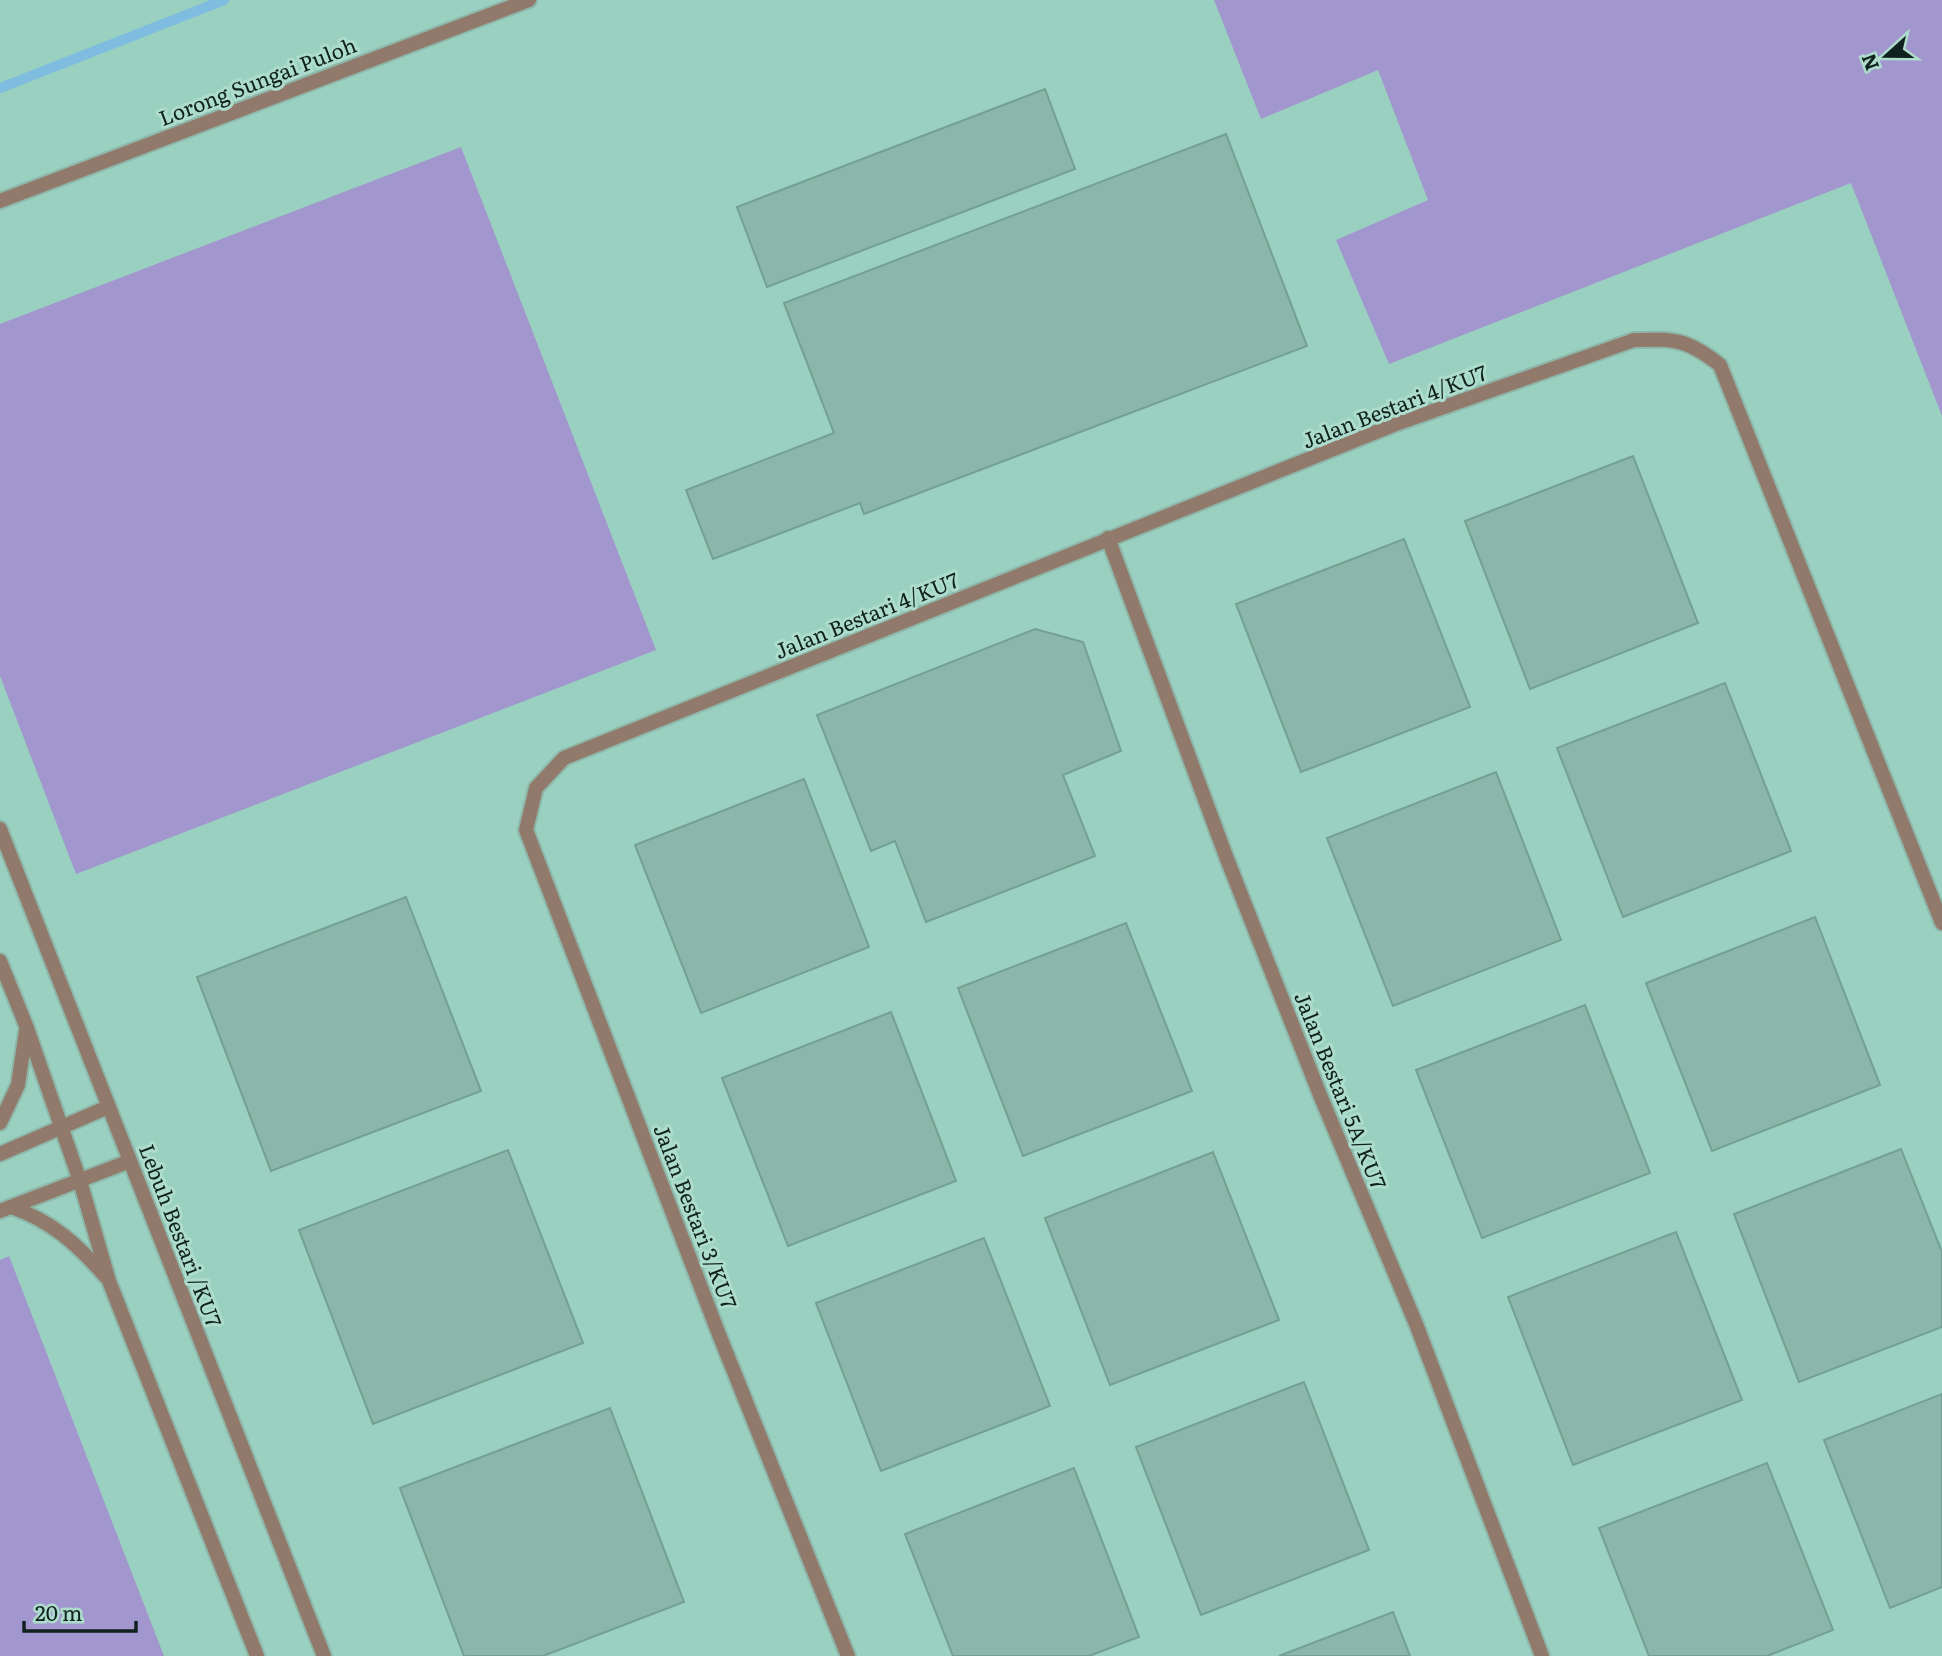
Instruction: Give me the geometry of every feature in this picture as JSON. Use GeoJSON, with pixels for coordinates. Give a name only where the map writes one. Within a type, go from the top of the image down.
{"type":"FeatureCollection","features":[{"type":"Feature","properties":{"kind":"street","name":"Lorong Sungai Puloh"},"geometry":{"type":"LineString","coordinates":[[0,201],[529,0]]}},
{"type":"Feature","properties":{"kind":"street","name":"Jalan Bestari 4/KU7"},"geometry":{"type":"LineString","coordinates":[[536,788],[564,758],[1108,538],[1396,424],[1634,340],[1665,339],[1694,344],[1720,365],[1942,923]]}},
{"type":"Feature","properties":{"kind":"street","name":"Jalan Bestari 5A/KU7"},"geometry":{"type":"LineString","coordinates":[[1108,538],[1237,884],[1320,1095],[1416,1324],[1542,1656]]}},
{"type":"Feature","properties":{"kind":"street","name":"Jalan Bestari 3/KU7"},"geometry":{"type":"LineString","coordinates":[[536,788],[526,830],[718,1332],[848,1656]]}},
{"type":"Feature","properties":{"kind":"street","name":"Lebuh Bestari /KU7"},"geometry":{"type":"LineString","coordinates":[[0,829],[324,1656]]}},
{"type":"Feature","properties":{"kind":"street"},"geometry":{"type":"LineString","coordinates":[[0,961],[27,1028],[80,1181],[109,1281],[257,1656]]}},
{"type":"Feature","properties":{"kind":"street"},"geometry":{"type":"LineString","coordinates":[[0,1123],[18,1085],[27,1028]]}},
{"type":"Feature","properties":{"kind":"street"},"geometry":{"type":"LineString","coordinates":[[0,1154],[108,1107]]}},
{"type":"Feature","properties":{"kind":"street"},"geometry":{"type":"LineString","coordinates":[[5,1209],[131,1161]]}},
{"type":"Feature","properties":{"kind":"street"},"geometry":{"type":"LineString","coordinates":[[5,1209],[35,1215],[74,1241],[109,1281]]}},
{"type":"Feature","properties":{"kind":"shaded area"},"geometry":{"type":"Polygon","coordinates":[[[0,0],[1942,0],[1942,1656],[0,1656],[0,0]]]}},
{"type":"Feature","properties":{"kind":"shaded area"},"geometry":{"type":"Polygon","coordinates":[[[1214,0],[1942,0],[1942,416],[1851,183],[1389,364],[1336,240],[1428,200],[1378,70],[1261,119],[1214,0]]]}},
{"type":"Feature","properties":{"kind":"shaded area"},"geometry":{"type":"Polygon","coordinates":[[[461,147],[656,650],[76,874],[0,676],[0,324],[461,147]]]}},
{"type":"Feature","properties":{"kind":"shaded area"},"geometry":{"type":"Polygon","coordinates":[[[9,1256],[164,1656],[0,1656],[0,1260],[9,1256]]]}},
{"type":"Feature","properties":{"kind":"building"},"geometry":{"type":"Polygon","coordinates":[[[1045,89],[1075,169],[767,287],[737,207],[1045,89]]]}},
{"type":"Feature","properties":{"kind":"building"},"geometry":{"type":"Polygon","coordinates":[[[1226,134],[1307,346],[864,514],[860,503],[713,559],[686,490],[834,433],[784,303],[1226,134]]]}},
{"type":"Feature","properties":{"kind":"building"},"geometry":{"type":"Polygon","coordinates":[[[1633,456],[1698,623],[1530,689],[1465,521],[1633,456]]]}},
{"type":"Feature","properties":{"kind":"building"},"geometry":{"type":"Polygon","coordinates":[[[1404,539],[1470,707],[1301,772],[1236,604],[1404,539]]]}},
{"type":"Feature","properties":{"kind":"building"},"geometry":{"type":"Polygon","coordinates":[[[1035,629],[1083,642],[1121,751],[1063,775],[1095,856],[926,922],[895,841],[871,851],[817,715],[1035,629]]]}},
{"type":"Feature","properties":{"kind":"building"},"geometry":{"type":"Polygon","coordinates":[[[1725,683],[1791,851],[1623,917],[1557,748],[1725,683]]]}},
{"type":"Feature","properties":{"kind":"building"},"geometry":{"type":"Polygon","coordinates":[[[1496,772],[1561,940],[1393,1006],[1327,838],[1496,772]]]}},
{"type":"Feature","properties":{"kind":"building"},"geometry":{"type":"Polygon","coordinates":[[[804,779],[869,947],[701,1013],[635,845],[804,779]]]}},
{"type":"Feature","properties":{"kind":"building"},"geometry":{"type":"Polygon","coordinates":[[[406,897],[481,1091],[271,1171],[197,977],[406,897]]]}},
{"type":"Feature","properties":{"kind":"building"},"geometry":{"type":"Polygon","coordinates":[[[1815,917],[1880,1085],[1712,1151],[1646,983],[1815,917]]]}},
{"type":"Feature","properties":{"kind":"building"},"geometry":{"type":"Polygon","coordinates":[[[1126,923],[1192,1091],[1023,1156],[958,988],[1126,923]]]}},
{"type":"Feature","properties":{"kind":"building"},"geometry":{"type":"Polygon","coordinates":[[[1585,1005],[1650,1173],[1482,1238],[1416,1070],[1585,1005]]]}},
{"type":"Feature","properties":{"kind":"building"},"geometry":{"type":"Polygon","coordinates":[[[891,1012],[956,1181],[788,1246],[722,1078],[891,1012]]]}},
{"type":"Feature","properties":{"kind":"building"},"geometry":{"type":"Polygon","coordinates":[[[1901,1149],[1942,1252],[1942,1327],[1799,1382],[1734,1214],[1901,1149]]]}},
{"type":"Feature","properties":{"kind":"building"},"geometry":{"type":"Polygon","coordinates":[[[508,1150],[583,1343],[373,1424],[299,1230],[508,1150]]]}},
{"type":"Feature","properties":{"kind":"building"},"geometry":{"type":"Polygon","coordinates":[[[1213,1152],[1279,1320],[1110,1385],[1045,1218],[1213,1152]]]}},
{"type":"Feature","properties":{"kind":"building"},"geometry":{"type":"Polygon","coordinates":[[[1676,1232],[1742,1400],[1573,1465],[1508,1297],[1676,1232]]]}},
{"type":"Feature","properties":{"kind":"building"},"geometry":{"type":"Polygon","coordinates":[[[984,1238],[1050,1406],[881,1471],[816,1303],[984,1238]]]}},
{"type":"Feature","properties":{"kind":"building"},"geometry":{"type":"Polygon","coordinates":[[[1304,1382],[1369,1550],[1201,1615],[1136,1447],[1304,1382]]]}},
{"type":"Feature","properties":{"kind":"building"},"geometry":{"type":"Polygon","coordinates":[[[1942,1394],[1942,1587],[1890,1608],[1824,1440],[1942,1394]]]}},
{"type":"Feature","properties":{"kind":"building"},"geometry":{"type":"Polygon","coordinates":[[[610,1408],[684,1602],[543,1656],[464,1656],[400,1488],[610,1408]]]}},
{"type":"Feature","properties":{"kind":"building"},"geometry":{"type":"Polygon","coordinates":[[[1767,1463],[1833,1630],[1767,1656],[1649,1656],[1599,1528],[1767,1463]]]}},
{"type":"Feature","properties":{"kind":"building"},"geometry":{"type":"Polygon","coordinates":[[[1074,1468],[1139,1637],[1089,1656],[953,1656],[905,1534],[1074,1468]]]}},
{"type":"Feature","properties":{"kind":"building"},"geometry":{"type":"Polygon","coordinates":[[[1393,1612],[1410,1656],[1279,1656],[1393,1612]]]}},
{"type":"Feature","properties":{"kind":"waterway"},"geometry":{"type":"LineString","coordinates":[[0,88],[224,0]]}}]}
